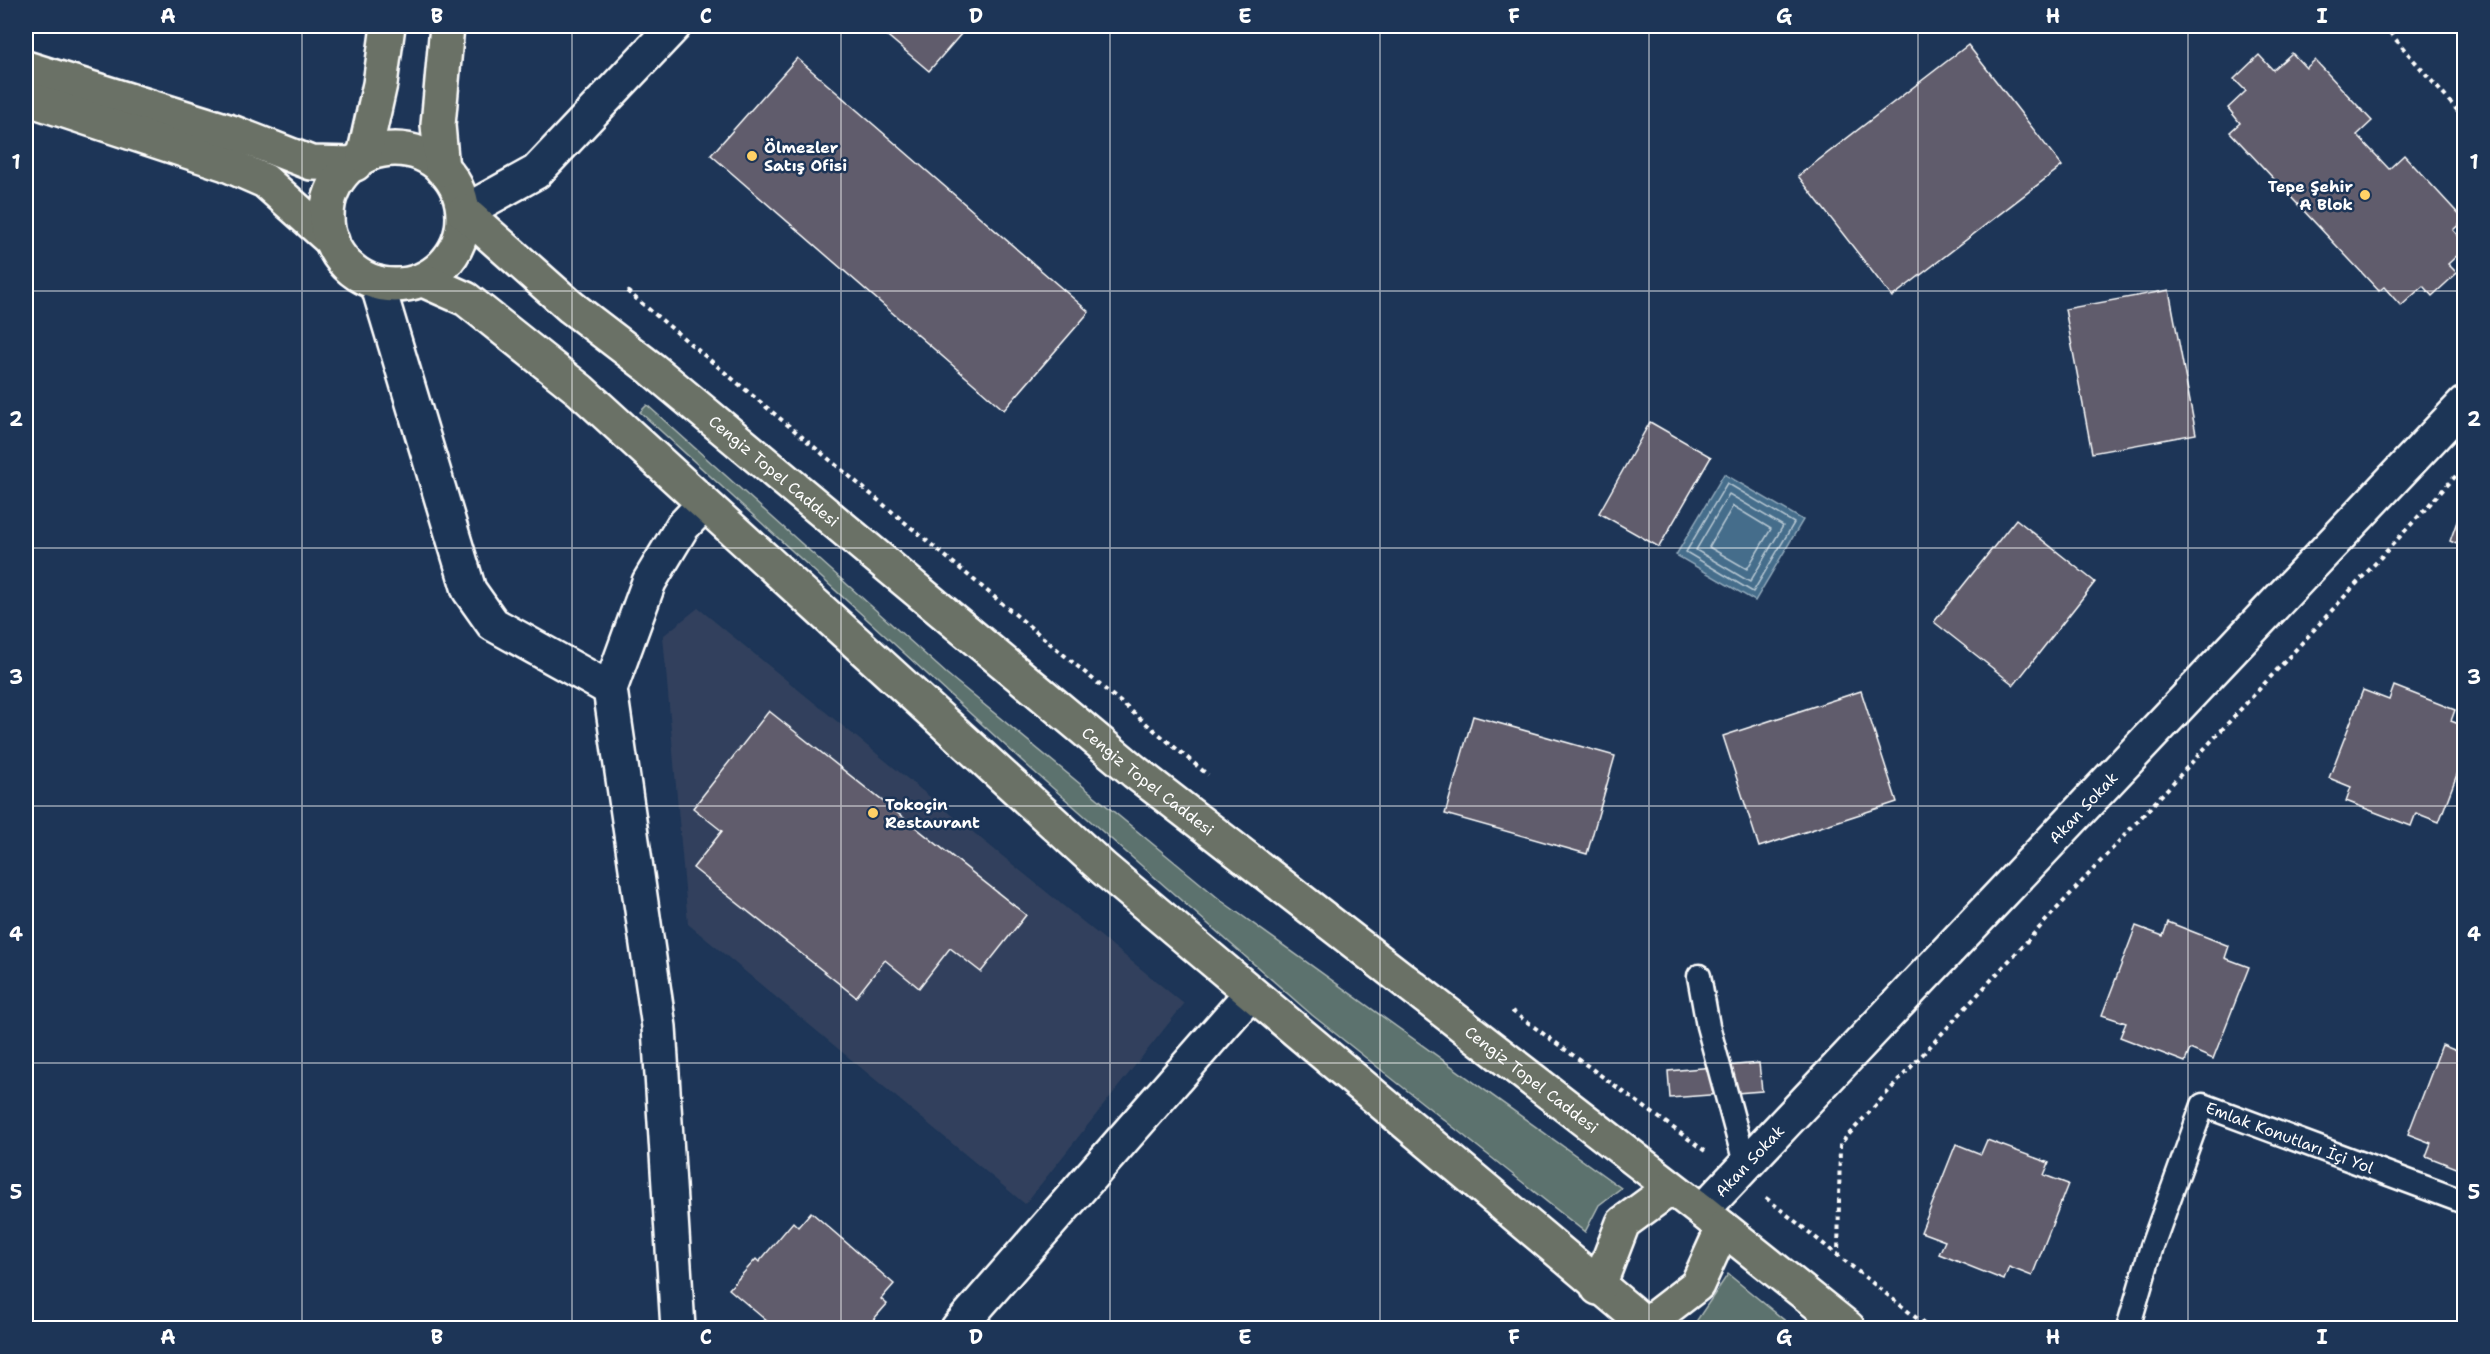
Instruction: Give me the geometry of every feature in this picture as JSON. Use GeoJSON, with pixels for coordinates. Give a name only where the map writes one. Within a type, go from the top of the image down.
{"type":"FeatureCollection","features":[{"type":"Feature","properties":{"kind":"main road"},"geometry":{"type":"LineString","coordinates":[[26,98],[230,149],[311,163],[359,160],[386,150],[409,151],[431,159],[442,169],[459,192],[464,212],[462,233],[454,252],[440,268],[423,280],[401,285],[377,283],[356,273],[340,256],[332,241],[327,213],[332,190],[345,171],[359,160],[380,84],[388,26]]}},
{"type":"Feature","properties":{"kind":"main road"},"geometry":{"type":"LineString","coordinates":[[442,169],[438,125],[447,26]]}},
{"type":"Feature","properties":{"kind":"main road"},"geometry":{"type":"LineString","coordinates":[[26,68],[230,149],[332,241]]}},
{"type":"Feature","properties":{"kind":"main road","name":"Cengiz Topel Caddesi"},"geometry":{"type":"LineString","coordinates":[[464,212],[571,307],[652,369],[1135,772],[1712,1220],[1848,1329]]}},
{"type":"Feature","properties":{"kind":"main road"},"geometry":{"type":"LineString","coordinates":[[423,280],[466,299],[535,353],[1103,868],[1647,1327],[1697,1285],[1712,1220]]}},
{"type":"Feature","properties":{"kind":"main road"},"geometry":{"type":"LineString","coordinates":[[1598,1288],[1623,1223],[1671,1188]]}},
{"type":"Feature","properties":{"kind":"street"},"geometry":{"type":"LineString","coordinates":[[464,212],[536,172],[674,26]]}},
{"type":"Feature","properties":{"kind":"street"},"geometry":{"type":"LineString","coordinates":[[377,283],[469,590],[493,624],[610,689]]}},
{"type":"Feature","properties":{"kind":"street","name":"Akan Sokak"},"geometry":{"type":"LineString","coordinates":[[1712,1220],[1740,1168],[2464,404]]}},
{"type":"Feature","properties":{"kind":"street"},"geometry":{"type":"LineString","coordinates":[[678,1329],[659,1027],[610,689],[649,582],[682,526],[704,504]]}},
{"type":"Feature","properties":{"kind":"street"},"geometry":{"type":"LineString","coordinates":[[958,1329],[1251,993]]}},
{"type":"Feature","properties":{"kind":"lane"},"geometry":{"type":"LineString","coordinates":[[1699,976],[1740,1168]]}},
{"type":"Feature","properties":{"kind":"lane","name":"Emlak Konutları İçi Yol"},"geometry":{"type":"LineString","coordinates":[[2128,1329],[2152,1246],[2203,1105],[2464,1202]]}},
{"type":"Feature","properties":{"kind":"path"},"geometry":{"type":"LineString","coordinates":[[2384,26],[2464,118]]}},
{"type":"Feature","properties":{"kind":"path"},"geometry":{"type":"LineString","coordinates":[[627,291],[1217,783]]}},
{"type":"Feature","properties":{"kind":"path"},"geometry":{"type":"LineString","coordinates":[[1838,1257],[1840,1144],[2464,467]]}},
{"type":"Feature","properties":{"kind":"path"},"geometry":{"type":"LineString","coordinates":[[1507,1007],[1740,1168],[1838,1257],[1929,1329]]}},
{"type":"Feature","properties":{"kind":"shaded area"},"geometry":{"type":"Polygon","coordinates":[[[698,608],[1184,1004],[1025,1204],[688,924],[663,636],[698,608]]]}},
{"type":"Feature","properties":{"kind":"green space"},"geometry":{"type":"Polygon","coordinates":[[[647,405],[947,674],[1223,902],[1621,1188],[1599,1205],[1585,1232],[1312,1015],[1031,769],[640,412],[647,405]]]}},
{"type":"Feature","properties":{"kind":"green space"},"geometry":{"type":"Polygon","coordinates":[[[1728,1274],[1794,1328],[1701,1328],[1695,1323],[1728,1274]]]}},
{"type":"Feature","properties":{"kind":"water"},"geometry":{"type":"Polygon","coordinates":[[[1724,474],[1803,520],[1755,601],[1676,555],[1724,474]]]}},
{"type":"Feature","properties":{"kind":"building"},"geometry":{"type":"Polygon","coordinates":[[[876,26],[968,26],[929,71],[876,26]]]}},
{"type":"Feature","properties":{"kind":"building"},"geometry":{"type":"Polygon","coordinates":[[[1968,45],[2062,166],[1892,297],[1798,176],[1968,45]]]}},
{"type":"Feature","properties":{"kind":"building","name":"Tepe Şehir A Blok"},"geometry":{"type":"Polygon","coordinates":[[[2292,53],[2306,68],[2315,60],[2372,121],[2357,135],[2389,169],[2404,155],[2464,220],[2453,230],[2464,242],[2464,249],[2448,264],[2457,273],[2432,296],[2423,286],[2401,306],[2384,287],[2379,291],[2230,132],[2240,123],[2228,108],[2246,91],[2234,79],[2259,55],[2273,70],[2292,53]]]}},
{"type":"Feature","properties":{"kind":"building"},"geometry":{"type":"Polygon","coordinates":[[[797,58],[1089,312],[1004,410],[711,155],[797,58]]]}},
{"type":"Feature","properties":{"kind":"building"},"geometry":{"type":"Polygon","coordinates":[[[2169,290],[2196,434],[2092,453],[2065,309],[2169,290]]]}},
{"type":"Feature","properties":{"kind":"building"},"geometry":{"type":"Polygon","coordinates":[[[1650,422],[1711,457],[1659,547],[1599,513],[1650,422]]]}},
{"type":"Feature","properties":{"kind":"building"},"geometry":{"type":"Polygon","coordinates":[[[2464,502],[2464,547],[2450,541],[2464,502]]]}},
{"type":"Feature","properties":{"kind":"building"},"geometry":{"type":"Polygon","coordinates":[[[2016,519],[2095,582],[2014,685],[1934,622],[2016,519]]]}},
{"type":"Feature","properties":{"kind":"building"},"geometry":{"type":"Polygon","coordinates":[[[2394,686],[2455,710],[2451,721],[2464,726],[2464,756],[2439,822],[2416,813],[2411,826],[2346,801],[2351,787],[2329,778],[2363,690],[2389,700],[2394,686]]]}},
{"type":"Feature","properties":{"kind":"building"},"geometry":{"type":"Polygon","coordinates":[[[1861,691],[1897,802],[1759,847],[1723,736],[1861,691]]]}},
{"type":"Feature","properties":{"kind":"building"},"geometry":{"type":"Polygon","coordinates":[[[769,711],[1026,915],[981,972],[950,948],[919,988],[885,960],[856,997],[693,868],[722,831],[693,808],[769,711]]]}},
{"type":"Feature","properties":{"kind":"building"},"geometry":{"type":"Polygon","coordinates":[[[1473,716],[1615,756],[1587,854],[1445,814],[1473,716]]]}},
{"type":"Feature","properties":{"kind":"building"},"geometry":{"type":"Polygon","coordinates":[[[2168,922],[2229,946],[2225,958],[2249,967],[2213,1059],[2190,1049],[2185,1062],[2120,1037],[2126,1023],[2102,1015],[2136,926],[2163,936],[2168,922]]]}},
{"type":"Feature","properties":{"kind":"building"},"geometry":{"type":"Polygon","coordinates":[[[2442,1045],[2464,1054],[2464,1171],[2426,1156],[2431,1143],[2408,1134],[2442,1045]]]}},
{"type":"Feature","properties":{"kind":"building"},"geometry":{"type":"Polygon","coordinates":[[[1759,1063],[1762,1091],[1670,1098],[1668,1071],[1759,1063]]]}},
{"type":"Feature","properties":{"kind":"building"},"geometry":{"type":"Polygon","coordinates":[[[1987,1140],[2049,1163],[2044,1175],[2068,1184],[2032,1276],[2009,1267],[2004,1280],[1939,1254],[1945,1241],[1921,1232],[1956,1144],[1981,1154],[1987,1140]]]}},
{"type":"Feature","properties":{"kind":"building"},"geometry":{"type":"Polygon","coordinates":[[[811,1212],[894,1284],[881,1299],[887,1304],[866,1328],[775,1328],[729,1289],[756,1259],[759,1262],[793,1222],[798,1227],[811,1212]]]}},
{"type":"Feature","properties":{"kind":"place","name":"Ölmezler Satış Ofisi"},"geometry":{"type":"Point","coordinates":[752,156]}},
{"type":"Feature","properties":{"kind":"place","name":"Tepe Şehir A Blok"},"geometry":{"type":"Point","coordinates":[2365,195]}},
{"type":"Feature","properties":{"kind":"place","name":"Tokoçin Restaurant"},"geometry":{"type":"Point","coordinates":[873,813]}}]}
